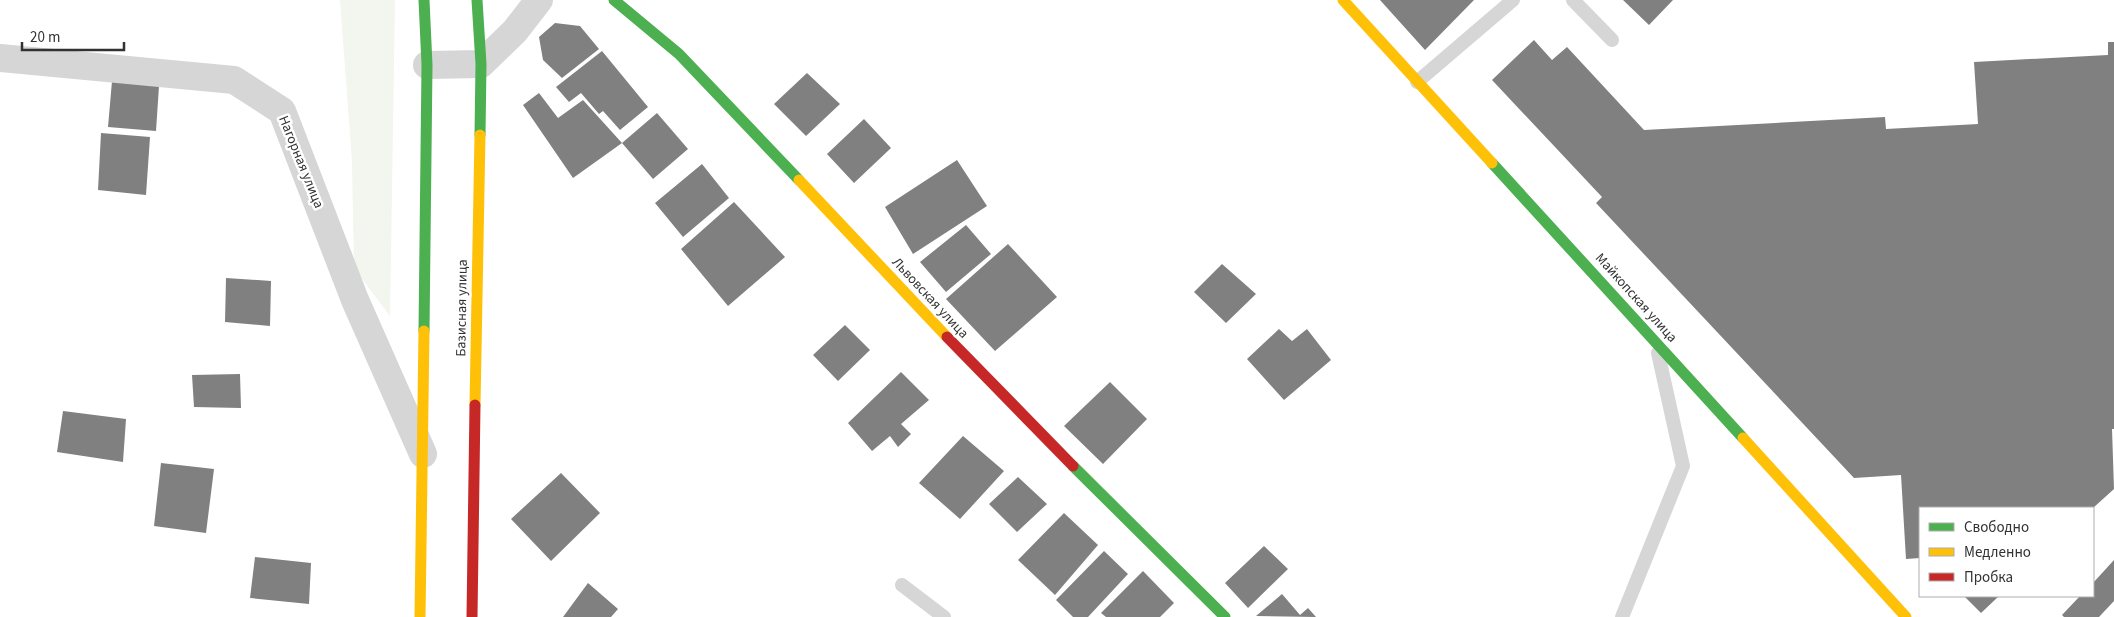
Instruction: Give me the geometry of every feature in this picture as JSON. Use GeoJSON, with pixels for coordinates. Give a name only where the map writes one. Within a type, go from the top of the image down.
{"type":"FeatureCollection","features":[{"type":"Feature","properties":{"kind":"street"},"geometry":{"type":"LineString","coordinates":[[420,617],[426,64],[424,0]]}},
{"type":"Feature","properties":{"kind":"street","name":"Базисная улица"},"geometry":{"type":"LineString","coordinates":[[472,617],[481,64],[477,0]]}},
{"type":"Feature","properties":{"kind":"street"},"geometry":{"type":"LineString","coordinates":[[426,64],[481,64],[515,32],[539,0]]}},
{"type":"Feature","properties":{"kind":"street","name":"Львовская улица"},"geometry":{"type":"LineString","coordinates":[[614,0],[679,54],[1017,411],[1225,617]]}},
{"type":"Feature","properties":{"kind":"street","name":"Майкопская улица"},"geometry":{"type":"LineString","coordinates":[[1343,0],[1906,617]]}},
{"type":"Feature","properties":{"kind":"street","name":"Нагорная улица"},"geometry":{"type":"LineString","coordinates":[[0,58],[234,80],[282,111],[355,300],[423,454]]}},
{"type":"Feature","properties":{"kind":"lane"},"geometry":{"type":"LineString","coordinates":[[1417,82],[1513,0]]}},
{"type":"Feature","properties":{"kind":"lane"},"geometry":{"type":"LineString","coordinates":[[1573,0],[1612,40]]}},
{"type":"Feature","properties":{"kind":"lane"},"geometry":{"type":"LineString","coordinates":[[1622,617],[1683,466],[1656,342]]}},
{"type":"Feature","properties":{"kind":"lane"},"geometry":{"type":"LineString","coordinates":[[902,585],[944,617]]}},
{"type":"Feature","properties":{"kind":"shaded area"},"geometry":{"type":"Polygon","coordinates":[[[340,0],[395,0],[390,316],[354,268],[352,161],[340,0]]]}},
{"type":"Feature","properties":{"kind":"building"},"geometry":{"type":"Polygon","coordinates":[[[1380,0],[1474,0],[1425,50],[1380,0]]]}},
{"type":"Feature","properties":{"kind":"building"},"geometry":{"type":"Polygon","coordinates":[[[1623,0],[1673,0],[1649,25],[1623,0]]]}},
{"type":"Feature","properties":{"kind":"building"},"geometry":{"type":"Polygon","coordinates":[[[555,23],[580,26],[599,49],[562,78],[543,60],[539,37],[555,23]]]}},
{"type":"Feature","properties":{"kind":"building"},"geometry":{"type":"Polygon","coordinates":[[[1534,40],[1552,60],[1567,47],[1644,130],[1885,117],[1886,129],[1978,124],[1974,62],[2108,55],[2108,42],[2114,42],[2114,429],[2112,429],[2114,489],[2094,507],[1919,507],[1919,558],[1906,559],[1901,475],[1854,478],[1596,203],[1602,197],[1492,80],[1534,40]]]}},
{"type":"Feature","properties":{"kind":"building"},"geometry":{"type":"Polygon","coordinates":[[[602,51],[648,107],[620,130],[603,111],[599,114],[581,93],[569,102],[556,87],[602,51]]]}},
{"type":"Feature","properties":{"kind":"building"},"geometry":{"type":"Polygon","coordinates":[[[807,73],[840,104],[806,136],[774,104],[807,73]]]}},
{"type":"Feature","properties":{"kind":"building"},"geometry":{"type":"Polygon","coordinates":[[[112,81],[159,86],[156,131],[108,127],[112,81]]]}},
{"type":"Feature","properties":{"kind":"building"},"geometry":{"type":"Polygon","coordinates":[[[539,93],[558,118],[583,100],[622,143],[573,178],[523,105],[539,93]]]}},
{"type":"Feature","properties":{"kind":"building"},"geometry":{"type":"Polygon","coordinates":[[[657,113],[688,149],[653,179],[622,143],[657,113]]]}},
{"type":"Feature","properties":{"kind":"building"},"geometry":{"type":"Polygon","coordinates":[[[864,119],[891,148],[854,183],[827,154],[864,119]]]}},
{"type":"Feature","properties":{"kind":"building"},"geometry":{"type":"Polygon","coordinates":[[[101,133],[150,137],[146,195],[98,190],[101,133]]]}},
{"type":"Feature","properties":{"kind":"building"},"geometry":{"type":"Polygon","coordinates":[[[957,160],[987,206],[913,254],[885,207],[957,160]]]}},
{"type":"Feature","properties":{"kind":"building"},"geometry":{"type":"Polygon","coordinates":[[[702,164],[729,198],[683,237],[655,203],[702,164]]]}},
{"type":"Feature","properties":{"kind":"building"},"geometry":{"type":"Polygon","coordinates":[[[734,202],[785,257],[728,306],[681,249],[734,202]]]}},
{"type":"Feature","properties":{"kind":"building"},"geometry":{"type":"Polygon","coordinates":[[[966,225],[991,254],[946,292],[920,262],[966,225]]]}},
{"type":"Feature","properties":{"kind":"building"},"geometry":{"type":"Polygon","coordinates":[[[1008,244],[1057,297],[995,351],[946,299],[1008,244]]]}},
{"type":"Feature","properties":{"kind":"building"},"geometry":{"type":"Polygon","coordinates":[[[1222,264],[1256,294],[1226,323],[1194,292],[1222,264]]]}},
{"type":"Feature","properties":{"kind":"building"},"geometry":{"type":"Polygon","coordinates":[[[226,278],[271,281],[270,326],[225,322],[226,278]]]}},
{"type":"Feature","properties":{"kind":"building"},"geometry":{"type":"Polygon","coordinates":[[[845,325],[870,350],[838,381],[813,355],[845,325]]]}},
{"type":"Feature","properties":{"kind":"building"},"geometry":{"type":"Polygon","coordinates":[[[1279,329],[1292,341],[1307,329],[1331,360],[1284,400],[1247,359],[1279,329]]]}},
{"type":"Feature","properties":{"kind":"building"},"geometry":{"type":"Polygon","coordinates":[[[901,372],[929,400],[901,424],[911,434],[898,447],[890,436],[872,451],[848,423],[901,372]]]}},
{"type":"Feature","properties":{"kind":"building"},"geometry":{"type":"Polygon","coordinates":[[[240,374],[241,408],[194,407],[192,375],[240,374]]]}},
{"type":"Feature","properties":{"kind":"building"},"geometry":{"type":"Polygon","coordinates":[[[1110,382],[1147,419],[1103,464],[1064,426],[1110,382]]]}},
{"type":"Feature","properties":{"kind":"building"},"geometry":{"type":"Polygon","coordinates":[[[63,411],[126,419],[123,462],[57,452],[63,411]]]}},
{"type":"Feature","properties":{"kind":"building"},"geometry":{"type":"Polygon","coordinates":[[[963,436],[1004,471],[960,519],[919,483],[963,436]]]}},
{"type":"Feature","properties":{"kind":"building"},"geometry":{"type":"Polygon","coordinates":[[[161,463],[214,469],[206,533],[154,526],[161,463]]]}},
{"type":"Feature","properties":{"kind":"building"},"geometry":{"type":"Polygon","coordinates":[[[561,473],[600,513],[551,561],[511,519],[561,473]]]}},
{"type":"Feature","properties":{"kind":"building"},"geometry":{"type":"Polygon","coordinates":[[[1018,477],[1047,504],[1017,532],[989,504],[1018,477]]]}},
{"type":"Feature","properties":{"kind":"building"},"geometry":{"type":"Polygon","coordinates":[[[1064,513],[1098,545],[1055,595],[1018,560],[1064,513]]]}},
{"type":"Feature","properties":{"kind":"building"},"geometry":{"type":"Polygon","coordinates":[[[1264,546],[1288,569],[1248,608],[1225,583],[1264,546]]]}},
{"type":"Feature","properties":{"kind":"building"},"geometry":{"type":"Polygon","coordinates":[[[1104,551],[1128,574],[1088,617],[1073,617],[1056,600],[1104,551]]]}},
{"type":"Feature","properties":{"kind":"building"},"geometry":{"type":"Polygon","coordinates":[[[255,557],[311,563],[309,604],[250,598],[255,557]]]}},
{"type":"Feature","properties":{"kind":"building"},"geometry":{"type":"Polygon","coordinates":[[[2114,560],[2114,601],[2099,617],[2064,617],[2062,615],[2079,597],[2094,597],[2094,582],[2114,560]]]}},
{"type":"Feature","properties":{"kind":"building"},"geometry":{"type":"Polygon","coordinates":[[[1143,571],[1174,603],[1160,617],[1106,617],[1101,613],[1143,571]]]}},
{"type":"Feature","properties":{"kind":"building"},"geometry":{"type":"Polygon","coordinates":[[[588,583],[618,609],[611,617],[563,617],[588,583]]]}},
{"type":"Feature","properties":{"kind":"building"},"geometry":{"type":"Polygon","coordinates":[[[1282,594],[1300,615],[1308,608],[1316,617],[1256,616],[1282,594]]]}},
{"type":"Feature","properties":{"kind":"building"},"geometry":{"type":"Polygon","coordinates":[[[1965,597],[1998,597],[1981,613],[1965,597]]]}},
{"type":"Feature","properties":{"kind":"traffic: fast"},"geometry":{"type":"LineString","coordinates":[[424,0],[427,65],[424,331]]}},
{"type":"Feature","properties":{"kind":"traffic: fast"},"geometry":{"type":"LineString","coordinates":[[477,0],[481,64],[480,135]]}},
{"type":"Feature","properties":{"kind":"traffic: fast"},"geometry":{"type":"LineString","coordinates":[[614,0],[679,54],[799,180]]}},
{"type":"Feature","properties":{"kind":"traffic: fast"},"geometry":{"type":"LineString","coordinates":[[1492,163],[1743,438]]}},
{"type":"Feature","properties":{"kind":"traffic: fast"},"geometry":{"type":"LineString","coordinates":[[1073,466],[1225,617]]}},
{"type":"Feature","properties":{"kind":"traffic: slow"},"geometry":{"type":"LineString","coordinates":[[1343,0],[1492,163]]}},
{"type":"Feature","properties":{"kind":"traffic: slow"},"geometry":{"type":"LineString","coordinates":[[475,405],[480,135]]}},
{"type":"Feature","properties":{"kind":"traffic: slow"},"geometry":{"type":"LineString","coordinates":[[799,180],[947,337]]}},
{"type":"Feature","properties":{"kind":"traffic: slow"},"geometry":{"type":"LineString","coordinates":[[420,617],[424,331]]}},
{"type":"Feature","properties":{"kind":"traffic: slow"},"geometry":{"type":"LineString","coordinates":[[1743,438],[1906,617]]}},
{"type":"Feature","properties":{"kind":"traffic: jam"},"geometry":{"type":"LineString","coordinates":[[947,337],[1073,466]]}},
{"type":"Feature","properties":{"kind":"traffic: jam"},"geometry":{"type":"LineString","coordinates":[[472,617],[475,405]]}}]}
